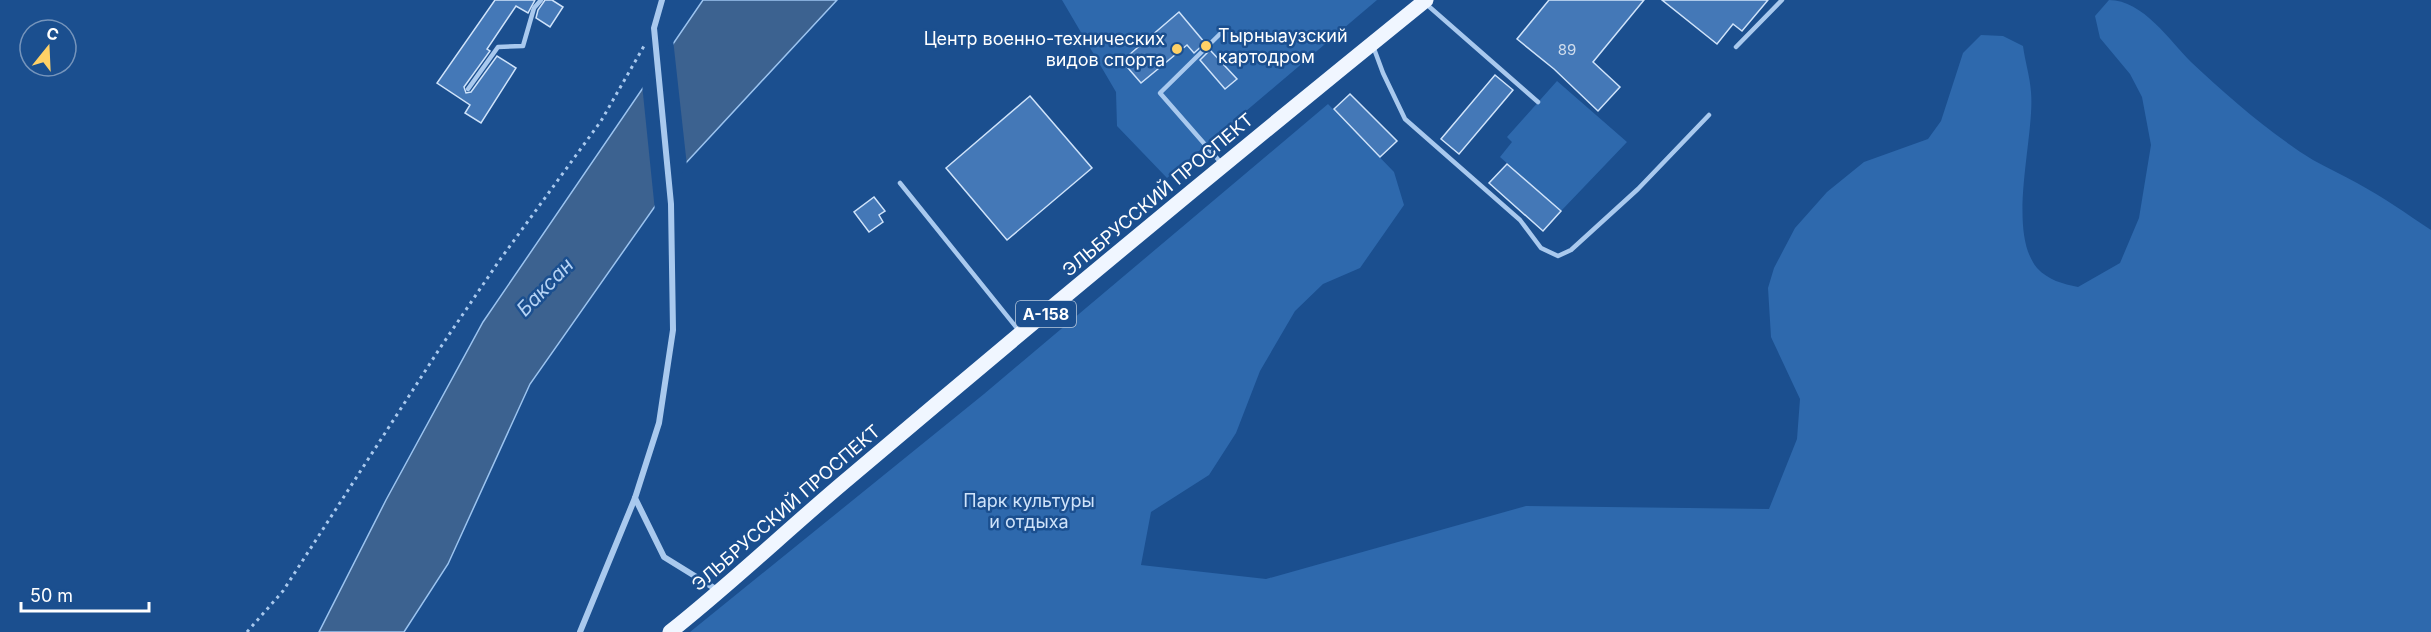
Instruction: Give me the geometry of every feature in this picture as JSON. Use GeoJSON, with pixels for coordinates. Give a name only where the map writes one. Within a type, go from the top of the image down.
{"type":"FeatureCollection","features":[{"type":"Feature","properties":{"kind":"main road","name":"ЭЛЬБРУССКИЙ ПРОСПЕКТ"},"geometry":{"type":"LineString","coordinates":[[670,632],[721,591],[849,478],[1425,1]]}},
{"type":"Feature","properties":{"kind":"street"},"geometry":{"type":"LineString","coordinates":[[580,632],[634,498],[659,423],[673,330],[670,204],[654,28],[662,0]]}},
{"type":"Feature","properties":{"kind":"street"},"geometry":{"type":"LineString","coordinates":[[634,498],[664,557],[721,591]]}},
{"type":"Feature","properties":{"kind":"lane"},"geometry":{"type":"LineString","coordinates":[[468,89],[498,47],[523,46],[534,8],[540,0]]}},
{"type":"Feature","properties":{"kind":"lane"},"geometry":{"type":"LineString","coordinates":[[1736,47],[1782,0]]}},
{"type":"Feature","properties":{"kind":"lane"},"geometry":{"type":"LineString","coordinates":[[1425,1],[1538,102]]}},
{"type":"Feature","properties":{"kind":"lane"},"geometry":{"type":"LineString","coordinates":[[1221,33],[1160,93],[1223,166]]}},
{"type":"Feature","properties":{"kind":"lane"},"geometry":{"type":"LineString","coordinates":[[1372,43],[1383,73],[1405,119],[1520,220],[1541,248],[1558,256],[1571,250],[1638,189],[1709,115]]}},
{"type":"Feature","properties":{"kind":"lane"},"geometry":{"type":"LineString","coordinates":[[900,183],[1022,334]]}},
{"type":"Feature","properties":{"kind":"path"},"geometry":{"type":"LineString","coordinates":[[247,632],[283,591],[446,338],[499,261],[601,122],[654,28]]}},
{"type":"Feature","properties":{"kind":"green space","name":"Тырныаузский картодром"},"geometry":{"type":"Polygon","coordinates":[[[1062,0],[1377,0],[1167,178],[1117,126],[1116,92],[1062,0]]]}},
{"type":"Feature","properties":{"kind":"green space","name":"Парк культуры и отдыха"},"geometry":{"type":"Polygon","coordinates":[[[2109,0],[2121,2],[2144,14],[2205,75],[2281,138],[2313,160],[2376,194],[2431,230],[2431,632],[690,632],[984,394],[1328,104],[1394,172],[1404,205],[1360,268],[1323,284],[1295,311],[1260,371],[1236,433],[1209,475],[1151,512],[1141,565],[1266,579],[1526,506],[1769,509],[1797,439],[1800,399],[1771,337],[1768,288],[1774,268],[1795,228],[1827,192],[1864,162],[1928,139],[1941,121],[1963,53],[1981,35],[2003,36],[2023,46],[2030,86],[2031,111],[2024,183],[2024,231],[2028,251],[2037,268],[2061,283],[2078,287],[2120,263],[2139,218],[2151,145],[2142,97],[2130,74],[2100,38],[2095,16],[2109,0]]]}},
{"type":"Feature","properties":{"kind":"green space"},"geometry":{"type":"Polygon","coordinates":[[[1557,81],[1627,142],[1561,211],[1500,157],[1512,142],[1507,137],[1557,81]]]}},
{"type":"Feature","properties":{"kind":"water","name":"Баксан"},"geometry":{"type":"Polygon","coordinates":[[[703,0],[837,0],[684,165],[530,384],[448,564],[404,632],[319,632],[386,500],[483,322],[703,0]]]}},
{"type":"Feature","properties":{"kind":"pier"},"geometry":{"type":"Polygon","coordinates":[[[673,39],[687,166],[655,211],[642,84],[673,39]]]}},
{"type":"Feature","properties":{"kind":"building"},"geometry":{"type":"Polygon","coordinates":[[[495,0],[535,0],[528,13],[516,6],[487,49],[490,51],[464,87],[466,93],[471,92],[497,56],[516,68],[481,123],[465,113],[470,105],[437,83],[495,0]]]}},
{"type":"Feature","properties":{"kind":"building"},"geometry":{"type":"Polygon","coordinates":[[[545,0],[552,0],[563,7],[550,27],[536,18],[545,0]]]}},
{"type":"Feature","properties":{"kind":"building"},"geometry":{"type":"Polygon","coordinates":[[[1549,0],[1644,0],[1593,62],[1620,87],[1598,111],[1554,69],[1517,39],[1549,0]]]}},
{"type":"Feature","properties":{"kind":"building"},"geometry":{"type":"Polygon","coordinates":[[[1662,0],[1768,0],[1742,31],[1733,24],[1717,44],[1662,0]]]}},
{"type":"Feature","properties":{"kind":"building"},"geometry":{"type":"Polygon","coordinates":[[[1179,12],[1205,43],[1194,53],[1187,45],[1141,83],[1122,61],[1179,12]]]}},
{"type":"Feature","properties":{"kind":"building"},"geometry":{"type":"Polygon","coordinates":[[[1210,50],[1237,79],[1225,89],[1200,60],[1210,50]]]}},
{"type":"Feature","properties":{"kind":"building"},"geometry":{"type":"Polygon","coordinates":[[[1495,75],[1513,90],[1459,154],[1441,139],[1495,75]]]}},
{"type":"Feature","properties":{"kind":"building"},"geometry":{"type":"Polygon","coordinates":[[[1350,94],[1397,141],[1380,157],[1334,109],[1350,94]]]}},
{"type":"Feature","properties":{"kind":"building"},"geometry":{"type":"Polygon","coordinates":[[[1030,96],[1092,168],[1007,240],[946,168],[1030,96]]]}},
{"type":"Feature","properties":{"kind":"building"},"geometry":{"type":"Polygon","coordinates":[[[1507,164],[1561,211],[1543,231],[1489,183],[1507,164]]]}},
{"type":"Feature","properties":{"kind":"building"},"geometry":{"type":"Polygon","coordinates":[[[874,197],[885,211],[879,215],[883,222],[869,232],[854,212],[874,197]]]}},
{"type":"Feature","properties":{"kind":"place","name":"Тырныаузский картодром"},"geometry":{"type":"Point","coordinates":[1206,46]}},
{"type":"Feature","properties":{"kind":"place","name":"Центр военно-технических видов спорта"},"geometry":{"type":"Point","coordinates":[1177,49]}}]}
